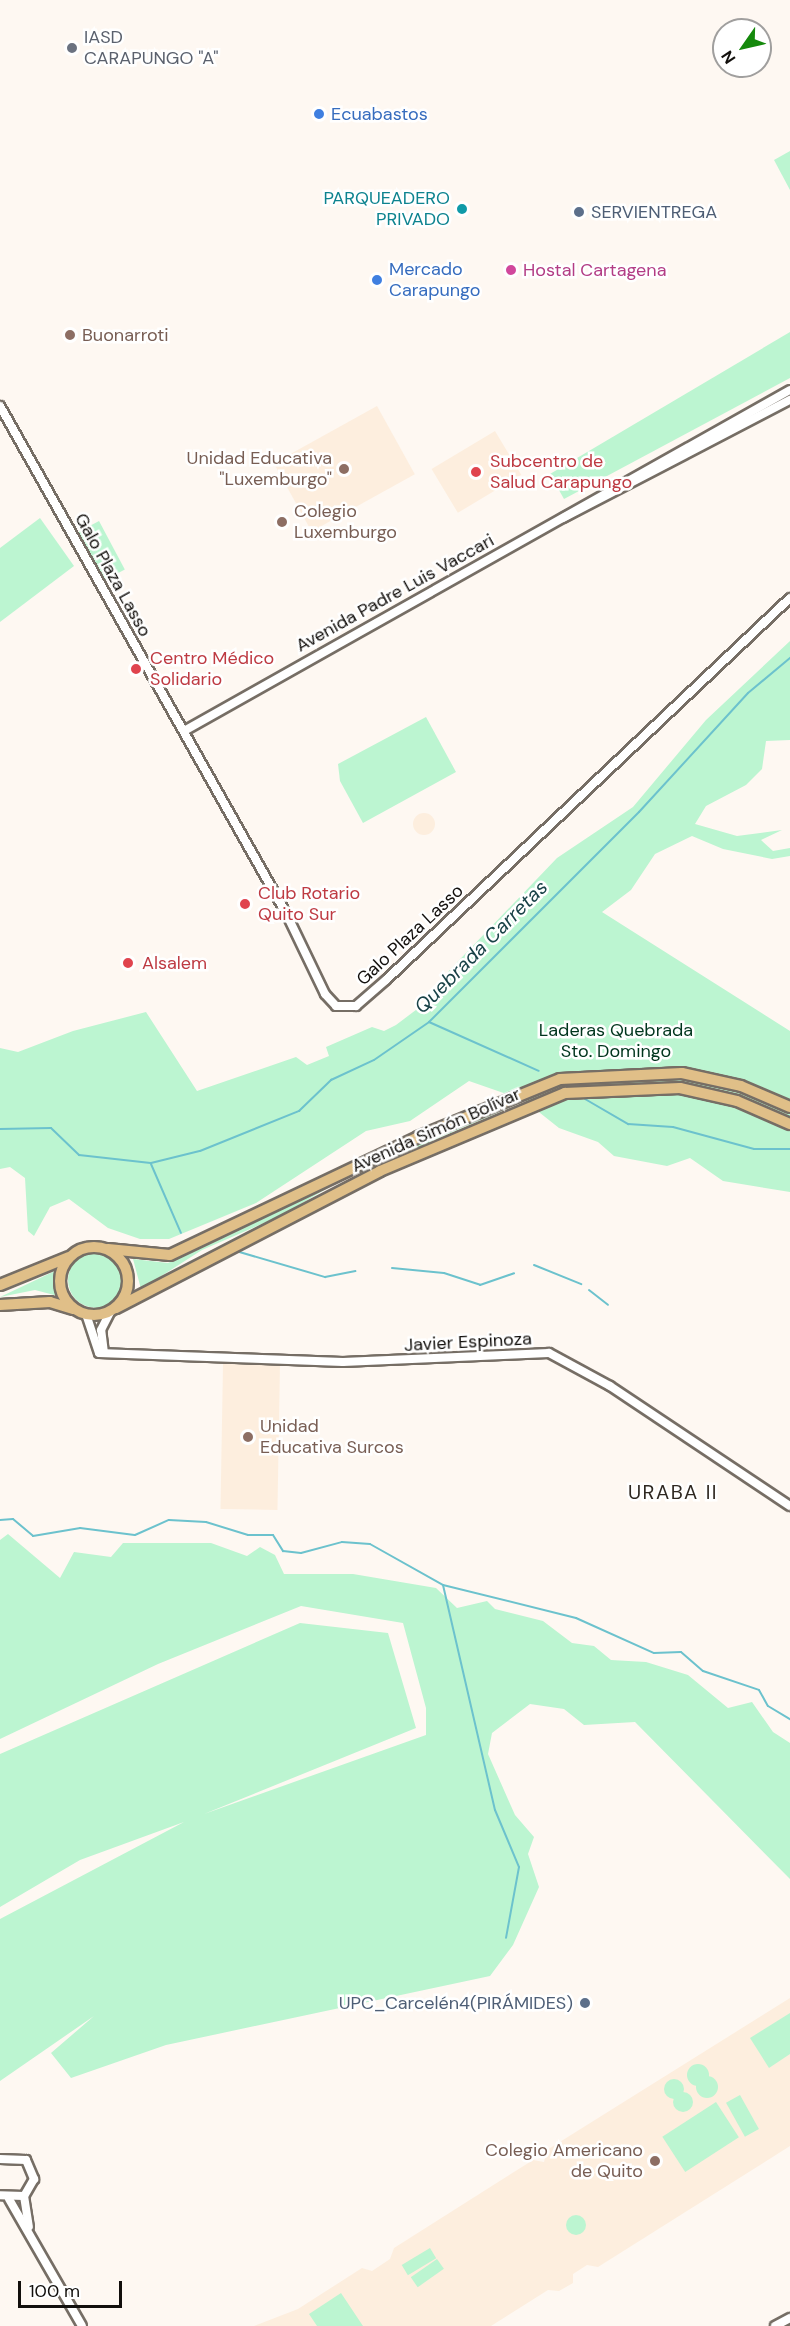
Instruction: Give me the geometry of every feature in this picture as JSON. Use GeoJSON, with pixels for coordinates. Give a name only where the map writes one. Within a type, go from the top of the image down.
{"type":"FeatureCollection","features":[{"type":"Feature","properties":{"kind":"highway","name":"Avenida Simón Bolívar"},"geometry":{"type":"LineString","coordinates":[[0,1285],[70,1257],[89,1246],[170,1255],[542,1084],[560,1079],[682,1073],[741,1086],[790,1107]]}},
{"type":"Feature","properties":{"kind":"highway","name":"Avenida Simón Bolívar"},"geometry":{"type":"LineString","coordinates":[[0,1305],[50,1302],[81,1312],[113,1310],[380,1171],[565,1093],[640,1086],[695,1090],[790,1124]]}},
{"type":"Feature","properties":{"kind":"highway"},"geometry":{"type":"LineString","coordinates":[[108,1249],[123,1262],[129,1281],[113,1310]]}},
{"type":"Feature","properties":{"kind":"highway"},"geometry":{"type":"LineString","coordinates":[[70,1257],[60,1284],[81,1312]]}},
{"type":"Feature","properties":{"kind":"main road","name":"Avenida Padre Luis Vaccari"},"geometry":{"type":"LineString","coordinates":[[184,731],[790,390]]}},
{"type":"Feature","properties":{"kind":"main road","name":"Avenida Padre Luis Vaccari"},"geometry":{"type":"LineString","coordinates":[[560,519],[790,400]]}},
{"type":"Feature","properties":{"kind":"street","name":"Galo Plaza Lasso"},"geometry":{"type":"LineString","coordinates":[[0,406],[184,731],[325,994],[336,1006],[356,1006],[790,598]]}},
{"type":"Feature","properties":{"kind":"street"},"geometry":{"type":"LineString","coordinates":[[104,1353],[101,1330],[113,1310]]}},
{"type":"Feature","properties":{"kind":"street","name":"Javier Espinoza"},"geometry":{"type":"LineString","coordinates":[[81,1312],[96,1335],[95,1352],[104,1353],[343,1362],[549,1353],[610,1386],[790,1506]]}},
{"type":"Feature","properties":{"kind":"street"},"geometry":{"type":"LineString","coordinates":[[0,2159],[15,2156],[29,2164],[34,2179],[24,2196],[30,2230]]}},
{"type":"Feature","properties":{"kind":"street"},"geometry":{"type":"LineString","coordinates":[[0,2195],[9,2199],[30,2230],[82,2326]]}},
{"type":"Feature","properties":{"kind":"street"},"geometry":{"type":"LineString","coordinates":[[9,2199],[24,2196]]}},
{"type":"Feature","properties":{"kind":"street"},"geometry":{"type":"LineString","coordinates":[[775,2326],[790,2318]]}},
{"type":"Feature","properties":{"kind":"shaded area","name":"Unidad Educativa \"Luxemburgo\""},"geometry":{"type":"Polygon","coordinates":[[[377,406],[415,474],[312,531],[274,463],[377,406]]]}},
{"type":"Feature","properties":{"kind":"shaded area","name":"Subcentro de Salud Carapungo"},"geometry":{"type":"Polygon","coordinates":[[[495,431],[521,475],[458,513],[432,469],[495,431]]]}},
{"type":"Feature","properties":{"kind":"shaded area"},"geometry":{"type":"Polygon","coordinates":[[[424,813],[432,816],[435,824],[432,832],[424,835],[416,832],[413,824],[416,816],[424,813]]]}},
{"type":"Feature","properties":{"kind":"shaded area","name":"Unidad Educativa Surcos"},"geometry":{"type":"Polygon","coordinates":[[[223,1364],[280,1365],[277,1510],[220,1509],[223,1364]]]}},
{"type":"Feature","properties":{"kind":"shaded area","name":"Colegio Americano de Quito"},"geometry":{"type":"Polygon","coordinates":[[[790,1998],[790,2146],[598,2267],[587,2265],[573,2274],[573,2283],[559,2291],[548,2290],[491,2326],[254,2326],[298,2309],[362,2268],[372,2271],[390,2259],[394,2248],[533,2160],[544,2162],[547,2150],[790,1998]]]}},
{"type":"Feature","properties":{"kind":"green space"},"geometry":{"type":"Polygon","coordinates":[[[790,151],[790,190],[774,160],[790,151]]]}},
{"type":"Feature","properties":{"kind":"green space"},"geometry":{"type":"Polygon","coordinates":[[[790,332],[790,378],[564,499],[550,474],[790,332]]]}},
{"type":"Feature","properties":{"kind":"green space"},"geometry":{"type":"Polygon","coordinates":[[[40,518],[74,566],[0,622],[0,548],[40,518]]]}},
{"type":"Feature","properties":{"kind":"green space"},"geometry":{"type":"Polygon","coordinates":[[[99,521],[125,570],[101,582],[75,534],[99,521]]]}},
{"type":"Feature","properties":{"kind":"green space","name":"Laderas Quebrada Sto. Domingo"},"geometry":{"type":"Polygon","coordinates":[[[790,641],[790,740],[766,741],[762,769],[746,785],[706,806],[695,824],[737,836],[782,830],[761,840],[773,851],[790,848],[790,856],[772,859],[723,849],[692,836],[655,854],[631,890],[602,912],[790,1031],[790,1192],[723,1181],[690,1158],[667,1166],[614,1156],[598,1142],[559,1128],[525,1101],[338,1182],[280,1216],[202,1250],[141,1289],[133,1259],[168,1263],[377,1161],[521,1099],[469,1081],[410,1121],[366,1131],[256,1203],[169,1239],[140,1239],[108,1228],[69,1199],[50,1207],[34,1236],[28,1231],[25,1178],[10,1167],[0,1169],[0,1048],[18,1052],[73,1031],[146,1012],[197,1091],[296,1057],[307,1065],[329,1056],[326,1047],[372,1027],[384,1031],[396,1025],[453,982],[444,976],[557,858],[633,807],[706,720],[790,641]]]}},
{"type":"Feature","properties":{"kind":"green space"},"geometry":{"type":"Polygon","coordinates":[[[426,717],[456,772],[363,823],[340,781],[338,764],[426,717]]]}},
{"type":"Feature","properties":{"kind":"green space"},"geometry":{"type":"Polygon","coordinates":[[[96,1252],[107,1254],[116,1260],[122,1269],[124,1280],[122,1291],[116,1300],[107,1306],[96,1308],[85,1306],[76,1300],[70,1291],[68,1280],[70,1269],[76,1260],[85,1254],[96,1252]]]}},
{"type":"Feature","properties":{"kind":"green space"},"geometry":{"type":"Polygon","coordinates":[[[57,1270],[58,1296],[35,1290],[0,1297],[57,1270]]]}},
{"type":"Feature","properties":{"kind":"green space"},"geometry":{"type":"Polygon","coordinates":[[[8,1534],[60,1578],[74,1552],[111,1557],[123,1543],[211,1543],[247,1556],[260,1547],[275,1555],[284,1574],[353,1574],[436,1588],[457,1608],[487,1601],[495,1609],[543,1621],[572,1643],[594,1646],[611,1660],[646,1662],[688,1675],[728,1708],[752,1702],[773,1732],[790,1743],[790,1879],[635,1722],[584,1725],[564,1709],[530,1704],[492,1733],[488,1754],[515,1815],[534,1837],[528,1854],[539,1887],[513,1945],[490,1976],[166,2045],[71,2078],[51,2053],[94,2016],[0,2081],[0,1919],[184,1822],[80,1860],[0,1907],[0,1754],[300,1623],[388,1633],[416,1728],[204,1814],[426,1735],[426,1708],[403,1623],[301,1606],[158,1664],[0,1739],[0,1540],[8,1534]]]}},
{"type":"Feature","properties":{"kind":"green space"},"geometry":{"type":"Polygon","coordinates":[[[790,2013],[790,2054],[769,2068],[750,2038],[790,2013]]]}},
{"type":"Feature","properties":{"kind":"green space"},"geometry":{"type":"Polygon","coordinates":[[[698,2064],[708,2071],[709,2075],[702,2085],[698,2086],[688,2079],[687,2075],[694,2065],[698,2064]]]}},
{"type":"Feature","properties":{"kind":"green space"},"geometry":{"type":"Polygon","coordinates":[[[707,2076],[717,2083],[718,2087],[711,2097],[707,2098],[697,2091],[696,2087],[703,2077],[707,2076]]]}},
{"type":"Feature","properties":{"kind":"green space"},"geometry":{"type":"Polygon","coordinates":[[[670,2079],[678,2079],[684,2085],[684,2093],[678,2099],[670,2099],[664,2093],[664,2085],[670,2079]]]}},
{"type":"Feature","properties":{"kind":"green space"},"geometry":{"type":"Polygon","coordinates":[[[679,2092],[687,2092],[693,2098],[693,2106],[687,2112],[679,2112],[673,2106],[673,2098],[679,2092]]]}},
{"type":"Feature","properties":{"kind":"green space"},"geometry":{"type":"Polygon","coordinates":[[[740,2095],[759,2129],[745,2137],[726,2103],[740,2095]]]}},
{"type":"Feature","properties":{"kind":"green space"},"geometry":{"type":"Polygon","coordinates":[[[716,2102],[739,2137],[685,2172],[662,2137],[716,2102]]]}},
{"type":"Feature","properties":{"kind":"green space"},"geometry":{"type":"Polygon","coordinates":[[[576,2215],[583,2218],[586,2225],[583,2232],[576,2235],[569,2232],[566,2225],[569,2218],[576,2215]]]}},
{"type":"Feature","properties":{"kind":"green space"},"geometry":{"type":"Polygon","coordinates":[[[430,2248],[436,2258],[408,2275],[402,2265],[430,2248]]]}},
{"type":"Feature","properties":{"kind":"green space"},"geometry":{"type":"Polygon","coordinates":[[[437,2259],[444,2269],[418,2287],[411,2277],[437,2259]]]}},
{"type":"Feature","properties":{"kind":"green space"},"geometry":{"type":"Polygon","coordinates":[[[341,2293],[363,2326],[317,2326],[309,2314],[341,2293]]]}},
{"type":"Feature","properties":{"kind":"waterway","name":"Quebrada Carretas"},"geometry":{"type":"LineString","coordinates":[[0,1129],[51,1128],[79,1155],[151,1163],[200,1151],[299,1111],[331,1080],[374,1060],[429,1022],[639,812],[748,693],[790,658]]}},
{"type":"Feature","properties":{"kind":"waterway"},"geometry":{"type":"LineString","coordinates":[[429,1022],[539,1071]]}},
{"type":"Feature","properties":{"kind":"waterway"},"geometry":{"type":"LineString","coordinates":[[585,1099],[628,1124],[673,1127],[754,1149],[790,1149]]}},
{"type":"Feature","properties":{"kind":"waterway"},"geometry":{"type":"LineString","coordinates":[[151,1164],[181,1233]]}},
{"type":"Feature","properties":{"kind":"waterway"},"geometry":{"type":"LineString","coordinates":[[236,1251],[325,1277],[355,1271]]}},
{"type":"Feature","properties":{"kind":"waterway"},"geometry":{"type":"LineString","coordinates":[[534,1265],[581,1284]]}},
{"type":"Feature","properties":{"kind":"waterway"},"geometry":{"type":"LineString","coordinates":[[392,1268],[444,1273],[480,1285],[514,1273]]}},
{"type":"Feature","properties":{"kind":"waterway"},"geometry":{"type":"LineString","coordinates":[[589,1290],[608,1305]]}},
{"type":"Feature","properties":{"kind":"waterway"},"geometry":{"type":"LineString","coordinates":[[0,1520],[13,1519],[33,1536],[80,1528],[135,1535],[169,1520],[206,1522],[248,1535],[273,1535],[283,1551],[301,1553],[342,1542],[370,1544],[443,1585],[576,1618],[654,1653],[681,1652],[703,1671],[759,1690],[768,1706],[790,1719]]}},
{"type":"Feature","properties":{"kind":"waterway"},"geometry":{"type":"LineString","coordinates":[[443,1585],[495,1810],[519,1867],[506,1938]]}},
{"type":"Feature","properties":{"kind":"place","name":"IASD CARAPUNGO \"A\""},"geometry":{"type":"Point","coordinates":[72,48]}},
{"type":"Feature","properties":{"kind":"place","name":"Ecuabastos"},"geometry":{"type":"Point","coordinates":[319,114]}},
{"type":"Feature","properties":{"kind":"place","name":"PARQUEADERO PRIVADO"},"geometry":{"type":"Point","coordinates":[462,209]}},
{"type":"Feature","properties":{"kind":"place","name":"SERVIENTREGA"},"geometry":{"type":"Point","coordinates":[579,212]}},
{"type":"Feature","properties":{"kind":"place","name":"Hostal Cartagena"},"geometry":{"type":"Point","coordinates":[511,270]}},
{"type":"Feature","properties":{"kind":"place","name":"Mercado Carapungo"},"geometry":{"type":"Point","coordinates":[377,280]}},
{"type":"Feature","properties":{"kind":"place","name":"Buonarroti"},"geometry":{"type":"Point","coordinates":[70,335]}},
{"type":"Feature","properties":{"kind":"place","name":"Unidad Educativa \"Luxemburgo\""},"geometry":{"type":"Point","coordinates":[344,469]}},
{"type":"Feature","properties":{"kind":"place","name":"Subcentro de Salud Carapungo"},"geometry":{"type":"Point","coordinates":[476,472]}},
{"type":"Feature","properties":{"kind":"place","name":"Colegio Luxemburgo"},"geometry":{"type":"Point","coordinates":[282,522]}},
{"type":"Feature","properties":{"kind":"place","name":"Centro Médico Solidario"},"geometry":{"type":"Point","coordinates":[136,669]}},
{"type":"Feature","properties":{"kind":"place","name":"Club Rotario Quito Sur"},"geometry":{"type":"Point","coordinates":[245,904]}},
{"type":"Feature","properties":{"kind":"place","name":"Alsalem"},"geometry":{"type":"Point","coordinates":[128,963]}},
{"type":"Feature","properties":{"kind":"place","name":"Unidad Educativa Surcos"},"geometry":{"type":"Point","coordinates":[248,1437]}},
{"type":"Feature","properties":{"kind":"place","name":"UPC_Carcelén4(PIRÁMIDES)"},"geometry":{"type":"Point","coordinates":[585,2003]}},
{"type":"Feature","properties":{"kind":"place","name":"Colegio Americano de Quito"},"geometry":{"type":"Point","coordinates":[655,2161]}},
{"type":"Feature","properties":{"kind":"district","name":"URABA II"},"geometry":{"type":"Point","coordinates":[673,1492]}}]}
